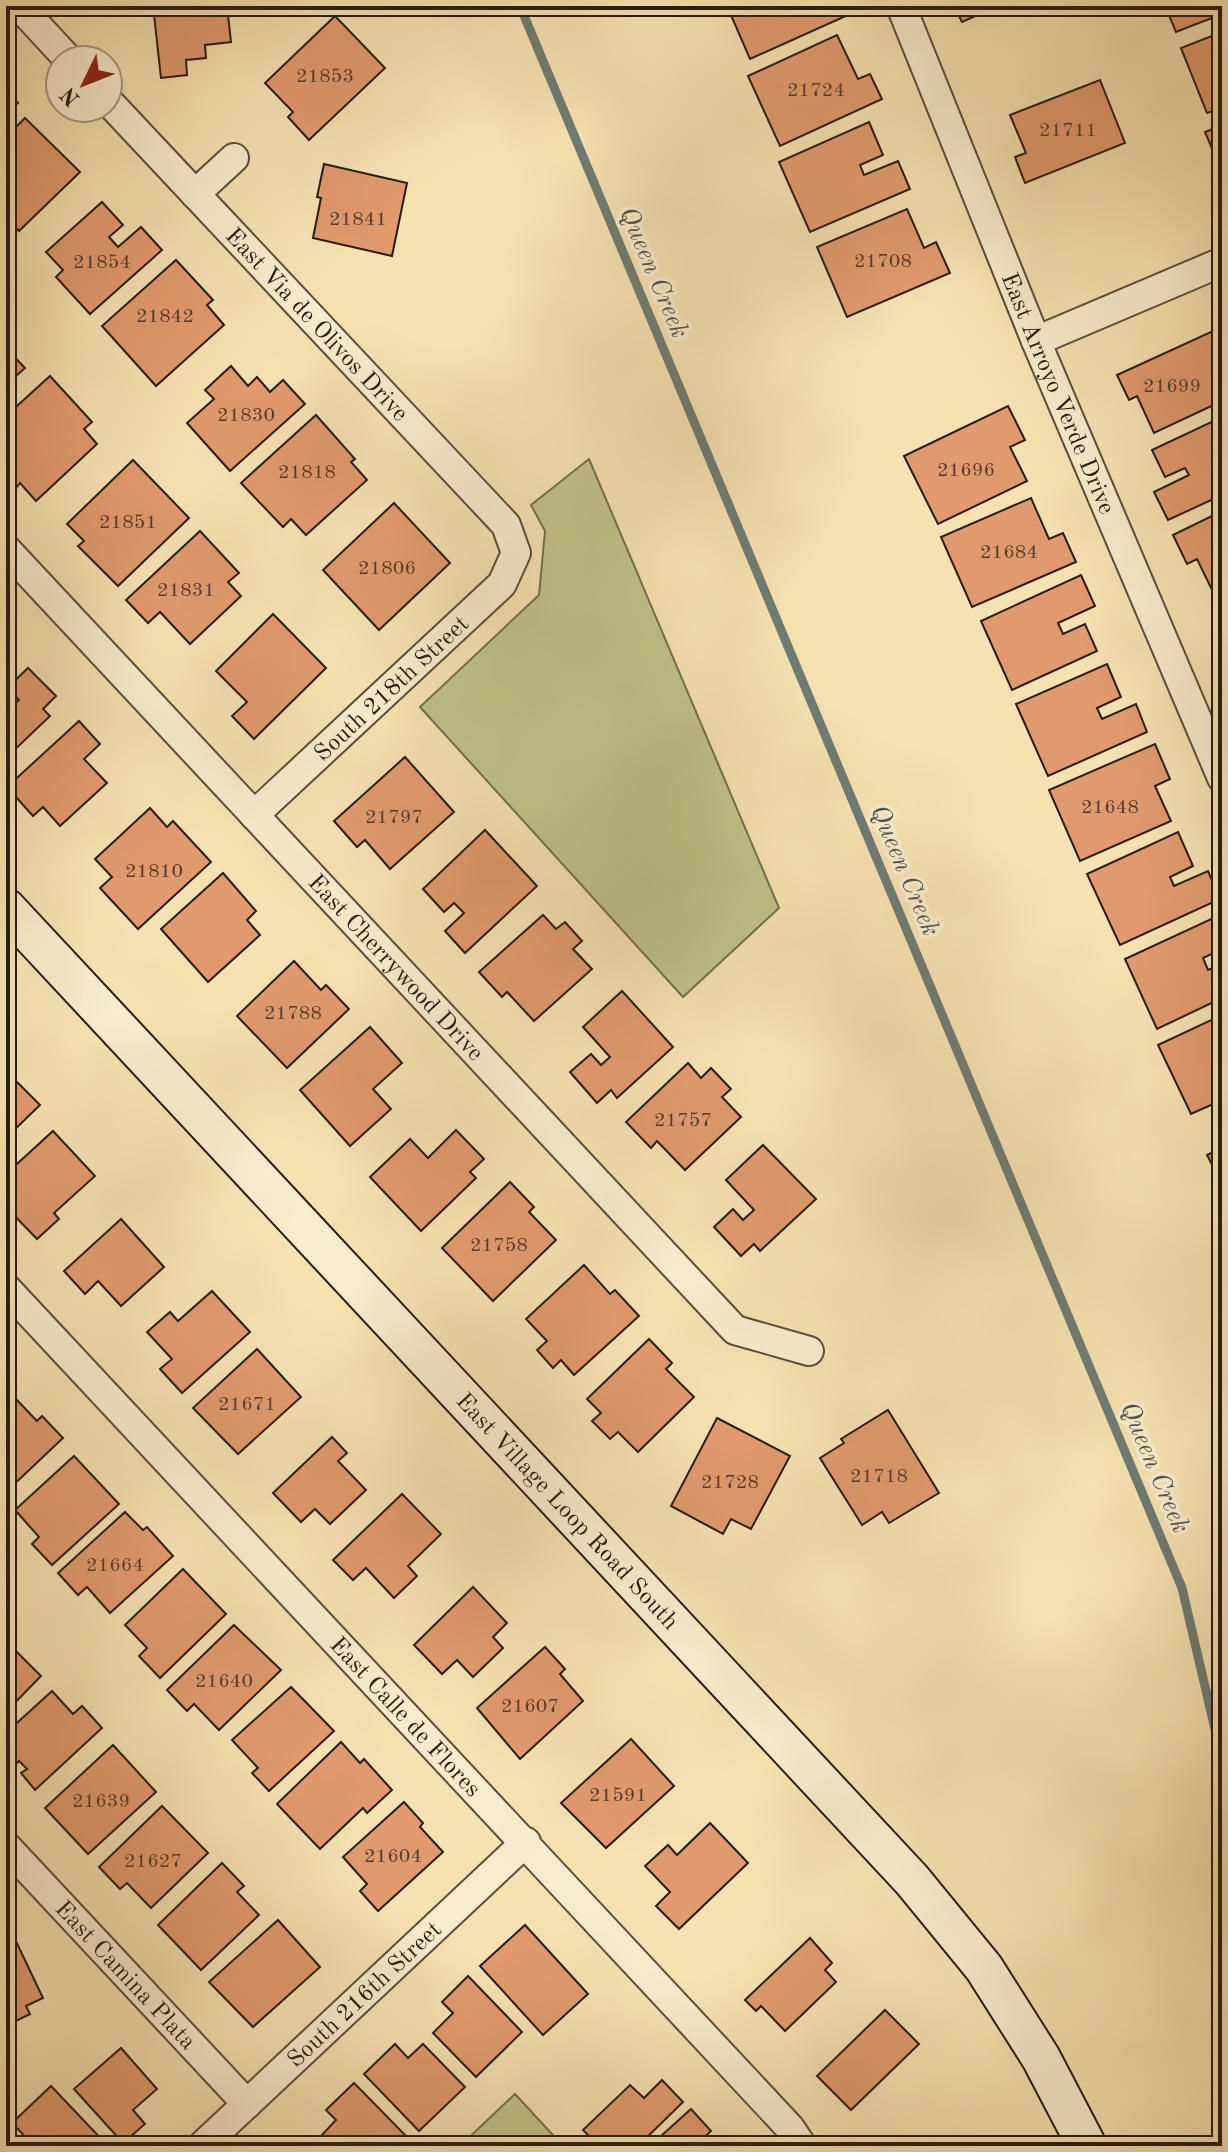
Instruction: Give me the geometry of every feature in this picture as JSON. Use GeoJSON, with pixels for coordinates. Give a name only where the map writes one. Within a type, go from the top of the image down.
{"type":"FeatureCollection","features":[{"type":"Feature","properties":{"kind":"street"},"geometry":{"type":"LineString","coordinates":[[19,6],[54,44]]}},
{"type":"Feature","properties":{"kind":"street","name":"East Arroyo Verde Drive"},"geometry":{"type":"LineString","coordinates":[[901,6],[1036,341],[1222,778]]}},
{"type":"Feature","properties":{"kind":"street","name":"East Via de Olivos Drive"},"geometry":{"type":"LineString","coordinates":[[124,118],[506,525],[516,553]]}},
{"type":"Feature","properties":{"kind":"street"},"geometry":{"type":"LineString","coordinates":[[195,194],[234,158]]}},
{"type":"Feature","properties":{"kind":"street"},"geometry":{"type":"LineString","coordinates":[[1036,341],[1222,262]]}},
{"type":"Feature","properties":{"kind":"street","name":"East Cherrywood Drive"},"geometry":{"type":"LineString","coordinates":[[6,549],[735,1330],[809,1351]]}},
{"type":"Feature","properties":{"kind":"street","name":"South 218th Street"},"geometry":{"type":"LineString","coordinates":[[254,815],[502,584],[516,553]]}},
{"type":"Feature","properties":{"kind":"street","name":"East Village Loop Road South"},"geometry":{"type":"LineString","coordinates":[[6,908],[912,1880],[984,1968],[1041,2058],[1087,2146]]}},
{"type":"Feature","properties":{"kind":"street","name":"East Calle de Flores"},"geometry":{"type":"LineString","coordinates":[[6,1288],[526,1842],[790,2128],[802,2146]]}},
{"type":"Feature","properties":{"kind":"street","name":"South 216th Street"},"geometry":{"type":"LineString","coordinates":[[202,2146],[526,1842]]}},
{"type":"Feature","properties":{"kind":"street","name":"East Camina Plata"},"geometry":{"type":"LineString","coordinates":[[6,1846],[247,2104]]}},
{"type":"Feature","properties":{"kind":"green space"},"geometry":{"type":"Polygon","coordinates":[[[589,459],[779,908],[683,997],[420,707],[539,595],[545,531],[531,505],[589,459]]]}},
{"type":"Feature","properties":{"kind":"green space"},"geometry":{"type":"Polygon","coordinates":[[[515,2094],[563,2146],[460,2146],[515,2094]]]}},
{"type":"Feature","properties":{"kind":"building"},"geometry":{"type":"Polygon","coordinates":[[[153,6],[227,6],[231,42],[205,45],[206,58],[186,60],[187,75],[161,78],[153,6]]]}},
{"type":"Feature","properties":{"kind":"building"},"geometry":{"type":"Polygon","coordinates":[[[727,6],[844,6],[848,15],[750,59],[727,6]]]}},
{"type":"Feature","properties":{"kind":"building"},"geometry":{"type":"Polygon","coordinates":[[[954,6],[998,6],[962,22],[954,6]]]}},
{"type":"Feature","properties":{"kind":"building"},"geometry":{"type":"Polygon","coordinates":[[[1165,6],[1222,6],[1222,14],[1176,32],[1165,6]]]}},
{"type":"Feature","properties":{"kind":"building"},"geometry":{"type":"Polygon","coordinates":[[[335,16],[385,68],[309,140],[288,117],[293,112],[265,83],[335,16]]]}},
{"type":"Feature","properties":{"kind":"building"},"geometry":{"type":"Polygon","coordinates":[[[1222,32],[1222,108],[1207,113],[1181,48],[1222,32]]]}},
{"type":"Feature","properties":{"kind":"building"},"geometry":{"type":"Polygon","coordinates":[[[837,35],[858,79],[870,74],[882,99],[780,146],[748,76],[837,35]]]}},
{"type":"Feature","properties":{"kind":"building"},"geometry":{"type":"Polygon","coordinates":[[[1100,80],[1125,143],[1025,183],[1015,157],[1026,153],[1010,115],[1100,80]]]}},
{"type":"Feature","properties":{"kind":"building"},"geometry":{"type":"Polygon","coordinates":[[[6,90],[18,103],[6,114],[6,90]]]}},
{"type":"Feature","properties":{"kind":"building"},"geometry":{"type":"Polygon","coordinates":[[[25,118],[80,172],[19,231],[6,217],[6,137],[25,118]]]}},
{"type":"Feature","properties":{"kind":"building"},"geometry":{"type":"Polygon","coordinates":[[[869,122],[883,155],[860,165],[864,175],[898,161],[910,189],[810,232],[779,162],[869,122]]]}},
{"type":"Feature","properties":{"kind":"building"},"geometry":{"type":"Polygon","coordinates":[[[1222,125],[1222,172],[1205,132],[1222,125]]]}},
{"type":"Feature","properties":{"kind":"building"},"geometry":{"type":"Polygon","coordinates":[[[324,164],[407,183],[392,256],[313,238],[324,164]]]}},
{"type":"Feature","properties":{"kind":"building"},"geometry":{"type":"Polygon","coordinates":[[[102,202],[123,225],[109,237],[118,247],[141,227],[162,250],[90,314],[56,277],[63,270],[46,252],[102,202]]]}},
{"type":"Feature","properties":{"kind":"building"},"geometry":{"type":"Polygon","coordinates":[[[907,209],[924,248],[936,242],[950,273],[847,317],[817,247],[907,209]]]}},
{"type":"Feature","properties":{"kind":"building"},"geometry":{"type":"Polygon","coordinates":[[[176,260],[213,300],[207,305],[224,325],[156,386],[102,326],[176,260]]]}},
{"type":"Feature","properties":{"kind":"building"},"geometry":{"type":"Polygon","coordinates":[[[1213,331],[1222,349],[1222,401],[1154,433],[1137,396],[1129,400],[1117,375],[1213,331]]]}},
{"type":"Feature","properties":{"kind":"building"},"geometry":{"type":"Polygon","coordinates":[[[6,348],[25,368],[6,385],[6,348]]]}},
{"type":"Feature","properties":{"kind":"building"},"geometry":{"type":"Polygon","coordinates":[[[231,366],[248,386],[257,377],[270,392],[283,380],[305,404],[230,471],[187,423],[214,399],[205,390],[231,366]]]}},
{"type":"Feature","properties":{"kind":"building"},"geometry":{"type":"Polygon","coordinates":[[[50,376],[92,422],[84,429],[97,444],[36,501],[20,483],[16,488],[6,477],[6,416],[50,376]]]}},
{"type":"Feature","properties":{"kind":"building"},"geometry":{"type":"Polygon","coordinates":[[[1008,406],[1025,440],[1010,447],[1027,481],[938,524],[904,456],[1008,406]]]}},
{"type":"Feature","properties":{"kind":"building"},"geometry":{"type":"Polygon","coordinates":[[[316,415],[355,459],[351,462],[367,480],[306,535],[291,519],[283,527],[241,483],[316,415]]]}},
{"type":"Feature","properties":{"kind":"building"},"geometry":{"type":"Polygon","coordinates":[[[1222,417],[1222,495],[1168,520],[1154,492],[1189,475],[1185,468],[1165,477],[1152,450],[1222,417]]]}},
{"type":"Feature","properties":{"kind":"building"},"geometry":{"type":"Polygon","coordinates":[[[133,460],[189,518],[118,586],[78,546],[84,541],[67,524],[133,460]]]}},
{"type":"Feature","properties":{"kind":"building"},"geometry":{"type":"Polygon","coordinates":[[[1031,498],[1049,539],[1063,533],[1076,562],[972,607],[941,537],[1031,498]]]}},
{"type":"Feature","properties":{"kind":"building"},"geometry":{"type":"Polygon","coordinates":[[[394,503],[450,563],[379,630],[323,570],[394,503]]]}},
{"type":"Feature","properties":{"kind":"building"},"geometry":{"type":"Polygon","coordinates":[[[1222,511],[1222,590],[1214,594],[1197,559],[1187,564],[1173,535],[1222,511]]]}},
{"type":"Feature","properties":{"kind":"building"},"geometry":{"type":"Polygon","coordinates":[[[200,531],[239,573],[228,582],[241,596],[190,644],[160,612],[148,623],[126,600],[200,531]]]}},
{"type":"Feature","properties":{"kind":"building"},"geometry":{"type":"Polygon","coordinates":[[[1081,575],[1095,606],[1058,623],[1063,634],[1085,624],[1097,651],[1012,690],[981,621],[1081,575]]]}},
{"type":"Feature","properties":{"kind":"building"},"geometry":{"type":"Polygon","coordinates":[[[273,614],[326,668],[254,739],[232,716],[247,702],[216,671],[273,614]]]}},
{"type":"Feature","properties":{"kind":"building"},"geometry":{"type":"Polygon","coordinates":[[[1107,664],[1121,697],[1097,708],[1102,719],[1136,704],[1147,732],[1048,776],[1016,704],[1107,664]]]}},
{"type":"Feature","properties":{"kind":"building"},"geometry":{"type":"Polygon","coordinates":[[[28,668],[56,696],[43,709],[50,716],[6,758],[6,703],[10,707],[19,700],[8,687],[28,668]]]}},
{"type":"Feature","properties":{"kind":"building"},"geometry":{"type":"Polygon","coordinates":[[[79,721],[100,744],[84,759],[107,783],[60,826],[43,807],[33,816],[7,787],[79,721]]]}},
{"type":"Feature","properties":{"kind":"building"},"geometry":{"type":"Polygon","coordinates":[[[1155,744],[1170,779],[1155,786],[1171,821],[1080,861],[1049,790],[1155,744]]]}},
{"type":"Feature","properties":{"kind":"building"},"geometry":{"type":"Polygon","coordinates":[[[405,757],[454,812],[390,869],[365,840],[357,847],[334,821],[405,757]]]}},
{"type":"Feature","properties":{"kind":"building"},"geometry":{"type":"Polygon","coordinates":[[[150,808],[167,827],[173,821],[211,862],[138,929],[100,888],[112,877],[95,859],[150,808]]]}},
{"type":"Feature","properties":{"kind":"building"},"geometry":{"type":"Polygon","coordinates":[[[485,830],[537,886],[465,953],[445,931],[464,913],[454,903],[444,912],[423,889],[485,830]]]}},
{"type":"Feature","properties":{"kind":"building"},"geometry":{"type":"Polygon","coordinates":[[[1178,832],[1193,866],[1170,877],[1174,886],[1208,871],[1220,899],[1120,945],[1087,874],[1178,832]]]}},
{"type":"Feature","properties":{"kind":"building"},"geometry":{"type":"Polygon","coordinates":[[[223,873],[256,911],[247,920],[260,935],[208,982],[161,929],[223,873]]]}},
{"type":"Feature","properties":{"kind":"building"},"geometry":{"type":"Polygon","coordinates":[[[1222,914],[1222,949],[1203,958],[1208,970],[1222,964],[1222,998],[1157,1029],[1125,959],[1222,914]]]}},
{"type":"Feature","properties":{"kind":"building"},"geometry":{"type":"Polygon","coordinates":[[[543,915],[556,929],[565,922],[582,941],[573,949],[592,969],[534,1021],[507,992],[502,997],[479,972],[543,915]]]}},
{"type":"Feature","properties":{"kind":"building"},"geometry":{"type":"Polygon","coordinates":[[[294,961],[321,990],[326,985],[349,1009],[287,1068],[237,1016],[294,961]]]}},
{"type":"Feature","properties":{"kind":"building"},"geometry":{"type":"Polygon","coordinates":[[[622,991],[673,1047],[617,1098],[611,1090],[597,1103],[570,1072],[591,1054],[601,1065],[610,1057],[583,1027],[622,991]]]}},
{"type":"Feature","properties":{"kind":"building"},"geometry":{"type":"Polygon","coordinates":[[[1222,1015],[1222,1100],[1191,1114],[1158,1045],[1222,1015]]]}},
{"type":"Feature","properties":{"kind":"building"},"geometry":{"type":"Polygon","coordinates":[[[370,1027],[402,1063],[373,1089],[391,1109],[350,1146],[300,1090],[370,1027]]]}},
{"type":"Feature","properties":{"kind":"building"},"geometry":{"type":"Polygon","coordinates":[[[688,1063],[701,1078],[711,1068],[731,1089],[722,1097],[741,1117],[685,1170],[657,1141],[651,1148],[626,1122],[688,1063]]]}},
{"type":"Feature","properties":{"kind":"building"},"geometry":{"type":"Polygon","coordinates":[[[6,1071],[40,1105],[6,1138],[6,1071]]]}},
{"type":"Feature","properties":{"kind":"building"},"geometry":{"type":"Polygon","coordinates":[[[1222,1118],[1222,1142],[1212,1123],[1222,1118]]]}},
{"type":"Feature","properties":{"kind":"building"},"geometry":{"type":"Polygon","coordinates":[[[456,1130],[484,1159],[470,1172],[476,1178],[421,1231],[370,1177],[410,1139],[428,1158],[456,1130]]]}},
{"type":"Feature","properties":{"kind":"building"},"geometry":{"type":"Polygon","coordinates":[[[53,1131],[95,1176],[54,1213],[59,1219],[37,1239],[6,1207],[6,1174],[53,1131]]]}},
{"type":"Feature","properties":{"kind":"building"},"geometry":{"type":"Polygon","coordinates":[[[763,1145],[816,1199],[760,1251],[754,1244],[741,1256],[714,1227],[733,1209],[743,1220],[754,1210],[726,1180],[763,1145]]]}},
{"type":"Feature","properties":{"kind":"building"},"geometry":{"type":"Polygon","coordinates":[[[1222,1148],[1222,1184],[1207,1155],[1222,1148]]]}},
{"type":"Feature","properties":{"kind":"building"},"geometry":{"type":"Polygon","coordinates":[[[510,1182],[534,1207],[529,1212],[556,1240],[493,1301],[442,1248],[510,1182]]]}},
{"type":"Feature","properties":{"kind":"building"},"geometry":{"type":"Polygon","coordinates":[[[121,1219],[164,1267],[121,1306],[98,1281],[85,1294],[64,1271],[121,1219]]]}},
{"type":"Feature","properties":{"kind":"building"},"geometry":{"type":"Polygon","coordinates":[[[584,1265],[610,1294],[615,1290],[639,1316],[574,1375],[561,1360],[553,1368],[537,1350],[547,1341],[526,1319],[584,1265]]]}},
{"type":"Feature","properties":{"kind":"building"},"geometry":{"type":"Polygon","coordinates":[[[212,1291],[250,1332],[182,1393],[160,1369],[172,1359],[147,1332],[170,1312],[178,1321],[212,1291]]]}},
{"type":"Feature","properties":{"kind":"building"},"geometry":{"type":"Polygon","coordinates":[[[649,1339],[672,1363],[666,1369],[694,1397],[638,1452],[618,1432],[610,1439],[592,1421],[601,1413],[587,1399],[649,1339]]]}},
{"type":"Feature","properties":{"kind":"building"},"geometry":{"type":"Polygon","coordinates":[[[257,1349],[301,1397],[238,1454],[193,1408],[257,1349]]]}},
{"type":"Feature","properties":{"kind":"building"},"geometry":{"type":"Polygon","coordinates":[[[15,1398],[37,1421],[42,1416],[63,1438],[6,1492],[6,1406],[15,1398]]]}},
{"type":"Feature","properties":{"kind":"building"},"geometry":{"type":"Polygon","coordinates":[[[888,1410],[939,1493],[889,1523],[882,1512],[862,1525],[820,1458],[844,1443],[841,1439],[888,1410]]]}},
{"type":"Feature","properties":{"kind":"building"},"geometry":{"type":"Polygon","coordinates":[[[717,1418],[790,1456],[751,1529],[731,1519],[723,1534],[671,1506],[717,1418]]]}},
{"type":"Feature","properties":{"kind":"building"},"geometry":{"type":"Polygon","coordinates":[[[332,1437],[347,1453],[338,1461],[366,1490],[330,1524],[315,1509],[301,1522],[273,1493],[332,1437]]]}},
{"type":"Feature","properties":{"kind":"building"},"geometry":{"type":"Polygon","coordinates":[[[74,1456],[119,1504],[52,1565],[32,1544],[39,1537],[15,1510],[74,1456]]]}},
{"type":"Feature","properties":{"kind":"building"},"geometry":{"type":"Polygon","coordinates":[[[402,1494],[441,1534],[408,1566],[417,1576],[394,1598],[366,1568],[353,1580],[333,1560],[402,1494]]]}},
{"type":"Feature","properties":{"kind":"building"},"geometry":{"type":"Polygon","coordinates":[[[125,1512],[143,1530],[147,1527],[173,1556],[110,1613],[87,1587],[78,1595],[58,1573],[125,1512]]]}},
{"type":"Feature","properties":{"kind":"building"},"geometry":{"type":"Polygon","coordinates":[[[183,1569],[226,1614],[160,1678],[139,1656],[147,1648],[125,1625],[183,1569]]]}},
{"type":"Feature","properties":{"kind":"building"},"geometry":{"type":"Polygon","coordinates":[[[473,1587],[507,1623],[493,1637],[503,1648],[473,1677],[457,1660],[442,1674],[414,1645],[473,1587]]]}},
{"type":"Feature","properties":{"kind":"building"},"geometry":{"type":"Polygon","coordinates":[[[234,1625],[281,1670],[219,1730],[194,1704],[187,1711],[167,1690],[234,1625]]]}},
{"type":"Feature","properties":{"kind":"building"},"geometry":{"type":"Polygon","coordinates":[[[6,1641],[41,1676],[6,1712],[6,1641]]]}},
{"type":"Feature","properties":{"kind":"building"},"geometry":{"type":"Polygon","coordinates":[[[545,1647],[565,1669],[560,1674],[583,1701],[520,1759],[477,1708],[545,1647]]]}},
{"type":"Feature","properties":{"kind":"building"},"geometry":{"type":"Polygon","coordinates":[[[291,1687],[334,1731],[269,1791],[252,1773],[258,1768],[232,1740],[291,1687]]]}},
{"type":"Feature","properties":{"kind":"building"},"geometry":{"type":"Polygon","coordinates":[[[52,1691],[73,1714],[82,1706],[102,1728],[35,1790],[21,1773],[27,1769],[19,1761],[9,1770],[6,1767],[6,1733],[52,1691]]]}},
{"type":"Feature","properties":{"kind":"building"},"geometry":{"type":"Polygon","coordinates":[[[631,1739],[674,1786],[606,1848],[561,1803],[631,1739]]]}},
{"type":"Feature","properties":{"kind":"building"},"geometry":{"type":"Polygon","coordinates":[[[341,1742],[360,1763],[364,1759],[392,1790],[367,1813],[363,1808],[320,1849],[277,1804],[341,1742]]]}},
{"type":"Feature","properties":{"kind":"building"},"geometry":{"type":"Polygon","coordinates":[[[113,1745],[156,1792],[88,1854],[45,1808],[113,1745]]]}},
{"type":"Feature","properties":{"kind":"building"},"geometry":{"type":"Polygon","coordinates":[[[404,1802],[423,1823],[420,1827],[443,1852],[378,1911],[360,1891],[367,1884],[343,1857],[404,1802]]]}},
{"type":"Feature","properties":{"kind":"building"},"geometry":{"type":"Polygon","coordinates":[[[162,1806],[208,1853],[151,1908],[127,1883],[120,1889],[99,1867],[162,1806]]]}},
{"type":"Feature","properties":{"kind":"building"},"geometry":{"type":"Polygon","coordinates":[[[710,1823],[748,1863],[679,1929],[656,1906],[670,1892],[645,1866],[668,1845],[677,1855],[710,1823]]]}},
{"type":"Feature","properties":{"kind":"building"},"geometry":{"type":"Polygon","coordinates":[[[222,1863],[244,1886],[237,1892],[259,1915],[201,1970],[158,1925],[222,1863]]]}},
{"type":"Feature","properties":{"kind":"building"},"geometry":{"type":"Polygon","coordinates":[[[278,1920],[320,1967],[253,2027],[209,1982],[278,1920]]]}},
{"type":"Feature","properties":{"kind":"building"},"geometry":{"type":"Polygon","coordinates":[[[525,1925],[588,1994],[543,2035],[480,1966],[525,1925]]]}},
{"type":"Feature","properties":{"kind":"building"},"geometry":{"type":"Polygon","coordinates":[[[13,1935],[43,1998],[26,2006],[30,2014],[6,2026],[6,1939],[13,1935]]]}},
{"type":"Feature","properties":{"kind":"building"},"geometry":{"type":"Polygon","coordinates":[[[810,1938],[832,1963],[825,1970],[836,1982],[785,2031],[761,2006],[756,2011],[745,2000],[810,1938]]]}},
{"type":"Feature","properties":{"kind":"building"},"geometry":{"type":"Polygon","coordinates":[[[468,1976],[522,2032],[476,2077],[433,2033],[453,2013],[442,2002],[468,1976]]]}},
{"type":"Feature","properties":{"kind":"building"},"geometry":{"type":"Polygon","coordinates":[[[885,2010],[919,2044],[851,2110],[817,2076],[885,2010]]]}},
{"type":"Feature","properties":{"kind":"building"},"geometry":{"type":"Polygon","coordinates":[[[395,2044],[408,2058],[423,2044],[465,2087],[419,2131],[364,2074],[395,2044]]]}},
{"type":"Feature","properties":{"kind":"building"},"geometry":{"type":"Polygon","coordinates":[[[121,2048],[157,2089],[133,2110],[145,2124],[123,2143],[74,2089],[121,2048]]]}},
{"type":"Feature","properties":{"kind":"building"},"geometry":{"type":"Polygon","coordinates":[[[662,2080],[683,2102],[638,2146],[599,2146],[583,2130],[630,2085],[644,2098],[662,2080]]]}},
{"type":"Feature","properties":{"kind":"building"},"geometry":{"type":"Polygon","coordinates":[[[354,2083],[408,2138],[400,2146],[329,2146],[320,2137],[336,2120],[326,2110],[354,2083]]]}},
{"type":"Feature","properties":{"kind":"building"},"geometry":{"type":"Polygon","coordinates":[[[51,2086],[108,2146],[34,2146],[12,2123],[51,2086]]]}},
{"type":"Feature","properties":{"kind":"building"},"geometry":{"type":"Polygon","coordinates":[[[691,2109],[711,2131],[695,2146],[650,2146],[691,2109]]]}},
{"type":"Feature","properties":{"kind":"building"},"geometry":{"type":"Polygon","coordinates":[[[297,2137],[305,2146],[287,2146],[297,2137]]]}},
{"type":"Feature","properties":{"kind":"waterway","name":"Queen Creek"},"geometry":{"type":"LineString","coordinates":[[520,6],[1182,1588],[1222,1759]]}}]}
